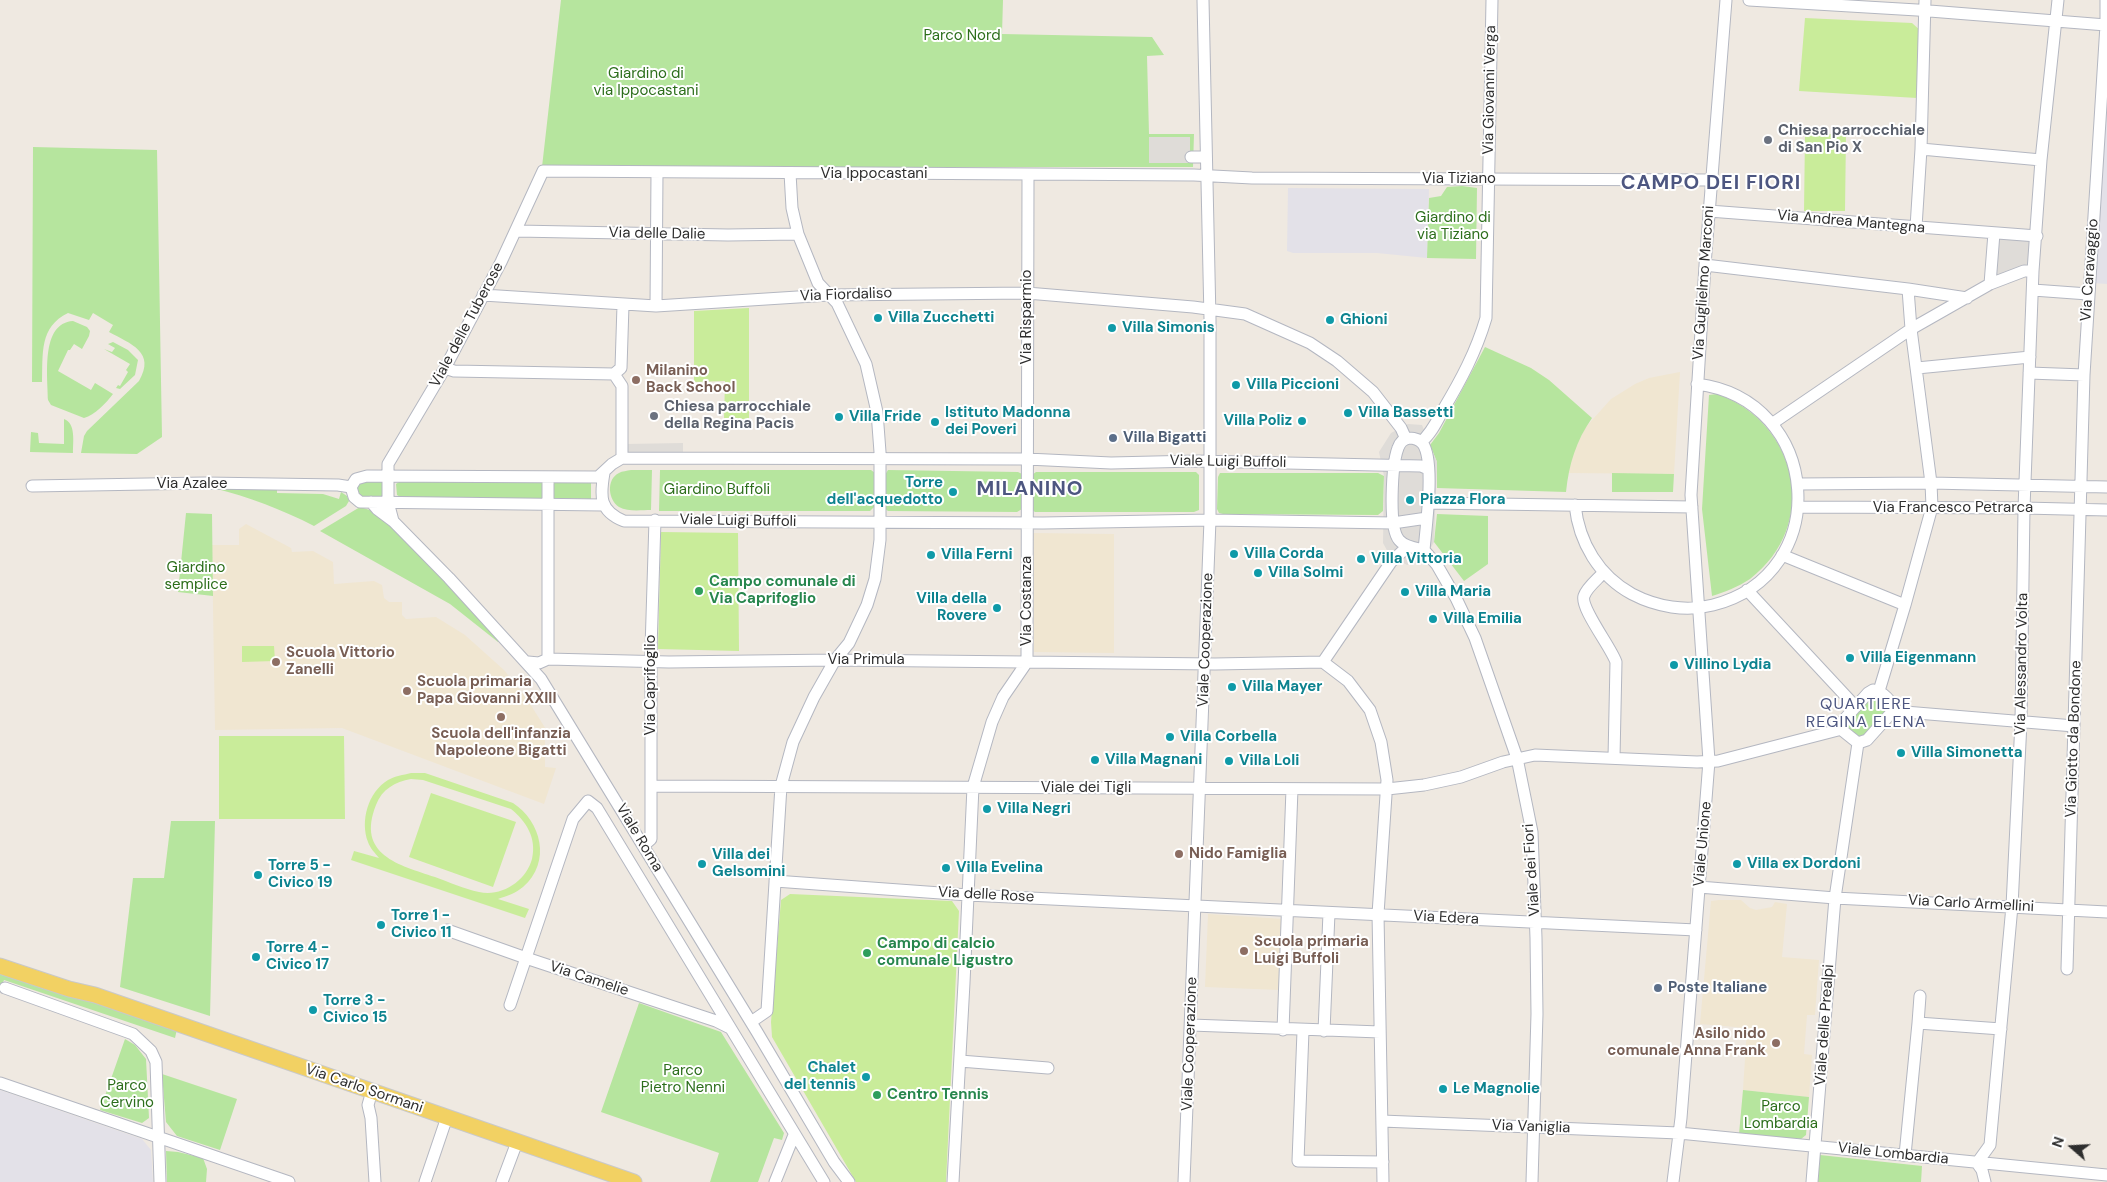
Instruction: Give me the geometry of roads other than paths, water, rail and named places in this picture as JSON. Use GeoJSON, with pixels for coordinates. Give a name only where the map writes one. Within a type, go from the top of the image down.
{"type":"FeatureCollection","features":[{"type":"Feature","properties":{"kind":"main road","name":"Via Carlo Sormani"},"geometry":{"type":"LineString","coordinates":[[0,956],[50,974],[95,995],[634,1182]]}},
{"type":"Feature","properties":{"kind":"main road","name":"Via Carlo Sormani"},"geometry":{"type":"LineString","coordinates":[[0,966],[69,989],[95,995]]}},
{"type":"Feature","properties":{"kind":"street","name":"Viale Cooperazione"},"geometry":{"type":"LineString","coordinates":[[1184,1182],[1206,663],[1211,461],[1210,310],[1203,0]]}},
{"type":"Feature","properties":{"kind":"street","name":"Via Giovanni Verga"},"geometry":{"type":"LineString","coordinates":[[1423,446],[1466,371],[1478,344],[1486,318],[1492,0]]}},
{"type":"Feature","properties":{"kind":"street","name":"Via Guglielmo Marconi"},"geometry":{"type":"LineString","coordinates":[[1692,506],[1697,384],[1726,0]]}},
{"type":"Feature","properties":{"kind":"street"},"geometry":{"type":"LineString","coordinates":[[1749,0],[1924,6],[2056,22],[2106,24]]}},
{"type":"Feature","properties":{"kind":"street","name":"Via Alessandro Volta"},"geometry":{"type":"LineString","coordinates":[[1977,1162],[1990,1145],[2012,906],[2021,722],[2024,508],[2032,290],[2041,160],[2058,0]]}},
{"type":"Feature","properties":{"kind":"street","name":"Via Caravaggio"},"geometry":{"type":"LineString","coordinates":[[2081,486],[2088,294],[2106,0]]}},
{"type":"Feature","properties":{"kind":"street"},"geometry":{"type":"LineString","coordinates":[[1916,227],[1921,149],[1924,6]]}},
{"type":"Feature","properties":{"kind":"street"},"geometry":{"type":"LineString","coordinates":[[1921,149],[2041,160]]}},
{"type":"Feature","properties":{"kind":"street"},"geometry":{"type":"LineString","coordinates":[[1190,157],[1206,157]]}},
{"type":"Feature","properties":{"kind":"street","name":"Via Ippocastani"},"geometry":{"type":"LineString","coordinates":[[542,171],[1206,175]]}},
{"type":"Feature","properties":{"kind":"street","name":"Viale delle Tuberose"},"geometry":{"type":"LineString","coordinates":[[388,502],[388,464],[445,368],[517,231],[542,171]]}},
{"type":"Feature","properties":{"kind":"street"},"geometry":{"type":"LineString","coordinates":[[656,306],[657,172]]}},
{"type":"Feature","properties":{"kind":"street"},"geometry":{"type":"LineString","coordinates":[[730,1028],[742,1021],[751,1022],[767,1011],[781,786],[792,742],[835,660],[849,643],[867,605],[878,562],[880,459],[877,412],[866,364],[837,303],[818,283],[798,234],[792,208],[790,173]]}},
{"type":"Feature","properties":{"kind":"street","name":"Via Risparmio"},"geometry":{"type":"LineString","coordinates":[[1028,174],[1028,459]]}},
{"type":"Feature","properties":{"kind":"street","name":"Via Tiziano"},"geometry":{"type":"LineString","coordinates":[[1206,175],[1252,178],[1711,180]]}},
{"type":"Feature","properties":{"kind":"street","name":"Via Andrea Mantegna"},"geometry":{"type":"LineString","coordinates":[[1709,211],[2036,236]]}},
{"type":"Feature","properties":{"kind":"street","name":"Via delle Dalie"},"geometry":{"type":"LineString","coordinates":[[517,231],[657,234],[798,234]]}},
{"type":"Feature","properties":{"kind":"street"},"geometry":{"type":"LineString","coordinates":[[1990,284],[1994,233]]}},
{"type":"Feature","properties":{"kind":"street"},"geometry":{"type":"LineString","coordinates":[[1705,265],[1908,289],[1967,298]]}},
{"type":"Feature","properties":{"kind":"street"},"geometry":{"type":"LineString","coordinates":[[1773,423],[1911,328],[1990,284],[2024,271],[2033,271]]}},
{"type":"Feature","properties":{"kind":"street"},"geometry":{"type":"LineString","coordinates":[[1879,691],[1932,507],[1932,483],[1911,328],[1908,289]]}},
{"type":"Feature","properties":{"kind":"street"},"geometry":{"type":"LineString","coordinates":[[2032,290],[2088,294]]}},
{"type":"Feature","properties":{"kind":"street","name":"Via Fiordaliso"},"geometry":{"type":"LineString","coordinates":[[483,295],[656,306],[829,295],[1027,293],[1245,314],[1310,343],[1338,361],[1374,392],[1401,428],[1406,439]]}},
{"type":"Feature","properties":{"kind":"street"},"geometry":{"type":"LineString","coordinates":[[445,368],[454,371],[614,374],[622,368],[623,305]]}},
{"type":"Feature","properties":{"kind":"street"},"geometry":{"type":"LineString","coordinates":[[1917,368],[2030,358]]}},
{"type":"Feature","properties":{"kind":"street"},"geometry":{"type":"LineString","coordinates":[[2029,373],[2084,375]]}},
{"type":"Feature","properties":{"kind":"street"},"geometry":{"type":"LineString","coordinates":[[604,473],[601,490],[603,505],[371,502],[356,500],[351,493],[351,487],[356,479],[361,477],[598,477],[612,464],[622,458],[622,386],[614,374]]}},
{"type":"Feature","properties":{"kind":"street"},"geometry":{"type":"LineString","coordinates":[[1575,505],[1584,541],[1604,572],[1626,590],[1650,602],[1673,607],[1700,607],[1728,600],[1747,590],[1766,575],[1782,555],[1794,529],[1798,507],[1798,484],[1790,452],[1773,423],[1754,405],[1743,398],[1718,388],[1697,384]]}},
{"type":"Feature","properties":{"kind":"street"},"geometry":{"type":"LineString","coordinates":[[1414,438],[1423,446],[1428,470],[1428,503],[1424,550],[1408,546],[1398,539],[1393,523],[1395,466],[1398,447],[1406,439],[1414,438]]}},
{"type":"Feature","properties":{"kind":"street","name":"Viale Luigi Buffoli"},"geometry":{"type":"LineString","coordinates":[[622,458],[1028,459],[1111,463],[1211,461],[1421,466],[1428,470]]}},
{"type":"Feature","properties":{"kind":"street"},"geometry":{"type":"LineString","coordinates":[[1028,459],[1028,523]]}},
{"type":"Feature","properties":{"kind":"street"},"geometry":{"type":"LineString","coordinates":[[548,477],[548,658]]}},
{"type":"Feature","properties":{"kind":"street","name":"Via Azalee"},"geometry":{"type":"LineString","coordinates":[[32,486],[205,483],[338,485],[351,487]]}},
{"type":"Feature","properties":{"kind":"street","name":"Via Francesco Petrarca"},"geometry":{"type":"LineString","coordinates":[[1798,484],[1932,483],[2107,487]]}},
{"type":"Feature","properties":{"kind":"street","name":"Via Giotto da Bondone"},"geometry":{"type":"LineString","coordinates":[[2067,969],[2081,486]]}},
{"type":"Feature","properties":{"kind":"street","name":"Viale Roma"},"geometry":{"type":"LineString","coordinates":[[371,502],[393,521],[528,662],[541,679],[751,1022],[834,1162],[849,1182]]}},
{"type":"Feature","properties":{"kind":"street","name":"Viale Roma"},"geometry":{"type":"LineString","coordinates":[[388,502],[393,521]]}},
{"type":"Feature","properties":{"kind":"street"},"geometry":{"type":"LineString","coordinates":[[1428,503],[1692,506]]}},
{"type":"Feature","properties":{"kind":"street","name":"Viale Luigi Buffoli"},"geometry":{"type":"LineString","coordinates":[[603,505],[606,510],[624,521],[1028,523],[1210,520],[1393,523]]}},
{"type":"Feature","properties":{"kind":"street","name":"Viale Unione"},"geometry":{"type":"LineString","coordinates":[[1673,1182],[1679,1133],[1710,762],[1692,506]]}},
{"type":"Feature","properties":{"kind":"street","name":"Via Francesco Petrarca"},"geometry":{"type":"LineString","coordinates":[[1798,507],[2107,510]]}},
{"type":"Feature","properties":{"kind":"street"},"geometry":{"type":"LineString","coordinates":[[1393,523],[1427,518]]}},
{"type":"Feature","properties":{"kind":"street","name":"Via Caprifoglio"},"geometry":{"type":"LineString","coordinates":[[643,846],[651,839],[651,661],[655,520]]}},
{"type":"Feature","properties":{"kind":"street","name":"Via Costanza"},"geometry":{"type":"LineString","coordinates":[[952,1182],[960,1061],[972,787],[992,722],[1003,697],[1027,662],[1028,523]]}},
{"type":"Feature","properties":{"kind":"street"},"geometry":{"type":"LineString","coordinates":[[1384,1182],[1378,914],[1387,789],[1381,742],[1370,710],[1348,681],[1323,662],[1391,562],[1408,546]]}},
{"type":"Feature","properties":{"kind":"street","name":"Viale dei Fiori"},"geometry":{"type":"LineString","coordinates":[[1424,550],[1441,572],[1475,638],[1517,758],[1532,832],[1537,1014],[1532,1182]]}},
{"type":"Feature","properties":{"kind":"street"},"geometry":{"type":"LineString","coordinates":[[1782,555],[1905,605]]}},
{"type":"Feature","properties":{"kind":"street"},"geometry":{"type":"LineString","coordinates":[[1604,572],[1586,592],[1583,599],[1586,608],[1613,652],[1616,662],[1614,758]]}},
{"type":"Feature","properties":{"kind":"street"},"geometry":{"type":"LineString","coordinates":[[1747,590],[1855,706]]}},
{"type":"Feature","properties":{"kind":"street","name":"Via Primula"},"geometry":{"type":"LineString","coordinates":[[528,662],[539,663],[548,658],[651,661],[1323,662]]}},
{"type":"Feature","properties":{"kind":"street"},"geometry":{"type":"LineString","coordinates":[[1870,691],[1879,691],[1892,703],[1894,711],[1867,740],[1858,743],[1842,729],[1842,720],[1870,691]]}},
{"type":"Feature","properties":{"kind":"street"},"geometry":{"type":"LineString","coordinates":[[1894,711],[2074,726]]}},
{"type":"Feature","properties":{"kind":"street","name":"Viale dei Tigli"},"geometry":{"type":"LineString","coordinates":[[651,786],[1387,789],[1424,785],[1461,777],[1517,758],[1535,755],[1710,762],[1842,729]]}},
{"type":"Feature","properties":{"kind":"street","name":"Viale delle Prealpi"},"geometry":{"type":"LineString","coordinates":[[1812,1182],[1834,898],[1858,743]]}},
{"type":"Feature","properties":{"kind":"street"},"geometry":{"type":"LineString","coordinates":[[1283,1030],[1292,789]]}},
{"type":"Feature","properties":{"kind":"street","name":"Viale Roma"},"geometry":{"type":"LineString","coordinates":[[526,958],[573,819],[588,801],[597,808],[824,1182]]}},
{"type":"Feature","properties":{"kind":"street","name":"Via delle Rose"},"geometry":{"type":"LineString","coordinates":[[775,881],[968,895],[1196,906]]}},
{"type":"Feature","properties":{"kind":"street","name":"Via Carlo Armellini"},"geometry":{"type":"LineString","coordinates":[[1699,887],[1834,898],[2107,912]]}},
{"type":"Feature","properties":{"kind":"street","name":"Via Edera"},"geometry":{"type":"LineString","coordinates":[[1196,906],[1378,914],[1536,924],[1696,930]]}},
{"type":"Feature","properties":{"kind":"street"},"geometry":{"type":"LineString","coordinates":[[1324,1031],[1329,913]]}},
{"type":"Feature","properties":{"kind":"street","name":"Via Camelie"},"geometry":{"type":"LineString","coordinates":[[447,930],[716,1021],[730,1028]]}},
{"type":"Feature","properties":{"kind":"street"},"geometry":{"type":"LineString","coordinates":[[510,1005],[526,958]]}},
{"type":"Feature","properties":{"kind":"street"},"geometry":{"type":"LineString","coordinates":[[5,988],[133,1034],[150,1051],[156,1062],[160,1182]]}},
{"type":"Feature","properties":{"kind":"street"},"geometry":{"type":"LineString","coordinates":[[1905,1155],[1920,996]]}},
{"type":"Feature","properties":{"kind":"street"},"geometry":{"type":"LineString","coordinates":[[737,1039],[749,1032],[751,1022]]}},
{"type":"Feature","properties":{"kind":"street"},"geometry":{"type":"LineString","coordinates":[[1918,1023],[2001,1029]]}},
{"type":"Feature","properties":{"kind":"street"},"geometry":{"type":"LineString","coordinates":[[1190,1025],[1303,1031],[1380,1032]]}},
{"type":"Feature","properties":{"kind":"street"},"geometry":{"type":"LineString","coordinates":[[1303,1031],[1298,1162],[1383,1162]]}},
{"type":"Feature","properties":{"kind":"street"},"geometry":{"type":"LineString","coordinates":[[960,1061],[1048,1068]]}},
{"type":"Feature","properties":{"kind":"street"},"geometry":{"type":"LineString","coordinates":[[0,1083],[289,1182]]}},
{"type":"Feature","properties":{"kind":"street"},"geometry":{"type":"LineString","coordinates":[[372,1091],[368,1110],[371,1118],[375,1182]]}},
{"type":"Feature","properties":{"kind":"street"},"geometry":{"type":"LineString","coordinates":[[425,1182],[447,1117]]}},
{"type":"Feature","properties":{"kind":"street","name":"Via Vaniglia"},"geometry":{"type":"LineString","coordinates":[[1382,1121],[1679,1133]]}},
{"type":"Feature","properties":{"kind":"street","name":"Viale Lombardia"},"geometry":{"type":"LineString","coordinates":[[1679,1133],[2107,1175]]}},
{"type":"Feature","properties":{"kind":"street"},"geometry":{"type":"LineString","coordinates":[[775,1182],[794,1135]]}},
{"type":"Feature","properties":{"kind":"street"},"geometry":{"type":"LineString","coordinates":[[502,1182],[517,1142]]}},
{"type":"Feature","properties":{"kind":"street"},"geometry":{"type":"LineString","coordinates":[[1977,1162],[1982,1170],[1985,1182]]}},
{"type":"Feature","properties":{"kind":"place","name":"Chiesa parrocchiale di San Pio X"},"geometry":{"type":"Point","coordinates":[1768,140]}},
{"type":"Feature","properties":{"kind":"place","name":"Villa Zucchetti"},"geometry":{"type":"Point","coordinates":[878,318]}},
{"type":"Feature","properties":{"kind":"place","name":"Ghioni"},"geometry":{"type":"Point","coordinates":[1330,320]}},
{"type":"Feature","properties":{"kind":"place","name":"Villa Simonis"},"geometry":{"type":"Point","coordinates":[1112,328]}},
{"type":"Feature","properties":{"kind":"place","name":"Milanino Back School"},"geometry":{"type":"Point","coordinates":[636,380]}},
{"type":"Feature","properties":{"kind":"place","name":"Villa Piccioni"},"geometry":{"type":"Point","coordinates":[1236,385]}},
{"type":"Feature","properties":{"kind":"place","name":"Villa Bassetti"},"geometry":{"type":"Point","coordinates":[1348,413]}},
{"type":"Feature","properties":{"kind":"place","name":"Chiesa parrocchiale della Regina Pacis"},"geometry":{"type":"Point","coordinates":[654,416]}},
{"type":"Feature","properties":{"kind":"place","name":"Villa Fride"},"geometry":{"type":"Point","coordinates":[839,417]}},
{"type":"Feature","properties":{"kind":"place","name":"Villa Poliz"},"geometry":{"type":"Point","coordinates":[1302,421]}},
{"type":"Feature","properties":{"kind":"place","name":"Istituto Madonna dei Poveri"},"geometry":{"type":"Point","coordinates":[935,422]}},
{"type":"Feature","properties":{"kind":"place","name":"Villa Bigatti"},"geometry":{"type":"Point","coordinates":[1113,438]}},
{"type":"Feature","properties":{"kind":"place","name":"Torre dell'acquedotto"},"geometry":{"type":"Point","coordinates":[953,492]}},
{"type":"Feature","properties":{"kind":"place","name":"Piazza Flora"},"geometry":{"type":"Point","coordinates":[1410,500]}},
{"type":"Feature","properties":{"kind":"place","name":"Villa Corda"},"geometry":{"type":"Point","coordinates":[1234,554]}},
{"type":"Feature","properties":{"kind":"place","name":"Villa Ferni"},"geometry":{"type":"Point","coordinates":[931,555]}},
{"type":"Feature","properties":{"kind":"place","name":"Villa Vittoria"},"geometry":{"type":"Point","coordinates":[1361,559]}},
{"type":"Feature","properties":{"kind":"place","name":"Villa Solmi"},"geometry":{"type":"Point","coordinates":[1258,573]}},
{"type":"Feature","properties":{"kind":"place","name":"Campo comunale di Via Caprifoglio"},"geometry":{"type":"Point","coordinates":[699,591]}},
{"type":"Feature","properties":{"kind":"place","name":"Villa Maria"},"geometry":{"type":"Point","coordinates":[1405,592]}},
{"type":"Feature","properties":{"kind":"place","name":"Villa della Rovere"},"geometry":{"type":"Point","coordinates":[997,608]}},
{"type":"Feature","properties":{"kind":"place","name":"Villa Emilia"},"geometry":{"type":"Point","coordinates":[1433,619]}},
{"type":"Feature","properties":{"kind":"place","name":"Villa Eigenmann"},"geometry":{"type":"Point","coordinates":[1850,658]}},
{"type":"Feature","properties":{"kind":"place","name":"Scuola Vittorio Zanelli"},"geometry":{"type":"Point","coordinates":[276,662]}},
{"type":"Feature","properties":{"kind":"place","name":"Villino Lydia"},"geometry":{"type":"Point","coordinates":[1674,665]}},
{"type":"Feature","properties":{"kind":"place","name":"Villa Mayer"},"geometry":{"type":"Point","coordinates":[1232,687]}},
{"type":"Feature","properties":{"kind":"place","name":"Scuola primaria Papa Giovanni XXIII"},"geometry":{"type":"Point","coordinates":[407,691]}},
{"type":"Feature","properties":{"kind":"place","name":"Scuola dell'infanzia Napoleone Bigatti"},"geometry":{"type":"Point","coordinates":[501,717]}},
{"type":"Feature","properties":{"kind":"place","name":"Villa Corbella"},"geometry":{"type":"Point","coordinates":[1170,737]}},
{"type":"Feature","properties":{"kind":"place","name":"Villa Simonetta"},"geometry":{"type":"Point","coordinates":[1901,753]}},
{"type":"Feature","properties":{"kind":"place","name":"Villa Magnani"},"geometry":{"type":"Point","coordinates":[1095,760]}},
{"type":"Feature","properties":{"kind":"place","name":"Villa Loli"},"geometry":{"type":"Point","coordinates":[1229,761]}},
{"type":"Feature","properties":{"kind":"place","name":"Villa Negri"},"geometry":{"type":"Point","coordinates":[987,809]}},
{"type":"Feature","properties":{"kind":"place","name":"Nido Famiglia"},"geometry":{"type":"Point","coordinates":[1179,854]}},
{"type":"Feature","properties":{"kind":"place","name":"Villa dei Gelsomini"},"geometry":{"type":"Point","coordinates":[702,864]}},
{"type":"Feature","properties":{"kind":"place","name":"Villa ex Dordoni"},"geometry":{"type":"Point","coordinates":[1737,864]}},
{"type":"Feature","properties":{"kind":"place","name":"Villa Evelina"},"geometry":{"type":"Point","coordinates":[946,868]}},
{"type":"Feature","properties":{"kind":"place","name":"Torre 5 - Civico 19"},"geometry":{"type":"Point","coordinates":[258,875]}},
{"type":"Feature","properties":{"kind":"place","name":"Torre 1 - Civico 11"},"geometry":{"type":"Point","coordinates":[381,925]}},
{"type":"Feature","properties":{"kind":"place","name":"Scuola primaria Luigi Buffoli"},"geometry":{"type":"Point","coordinates":[1244,951]}},
{"type":"Feature","properties":{"kind":"place","name":"Campo di calcio comunale Ligustro"},"geometry":{"type":"Point","coordinates":[867,953]}},
{"type":"Feature","properties":{"kind":"place","name":"Torre 4 - Civico 17"},"geometry":{"type":"Point","coordinates":[256,957]}},
{"type":"Feature","properties":{"kind":"place","name":"Poste Italiane"},"geometry":{"type":"Point","coordinates":[1658,988]}},
{"type":"Feature","properties":{"kind":"place","name":"Torre 3 - Civico 15"},"geometry":{"type":"Point","coordinates":[313,1010]}},
{"type":"Feature","properties":{"kind":"place","name":"Asilo nido comunale Anna Frank"},"geometry":{"type":"Point","coordinates":[1776,1043]}},
{"type":"Feature","properties":{"kind":"place","name":"Chalet del tennis"},"geometry":{"type":"Point","coordinates":[866,1077]}},
{"type":"Feature","properties":{"kind":"place","name":"Le Magnolie"},"geometry":{"type":"Point","coordinates":[1443,1089]}},
{"type":"Feature","properties":{"kind":"place","name":"Centro Tennis"},"geometry":{"type":"Point","coordinates":[877,1095]}},
{"type":"Feature","properties":{"kind":"district","name":"CAMPO DEI FIORI"},"geometry":{"type":"Point","coordinates":[1711,184]}},
{"type":"Feature","properties":{"kind":"district","name":"MILANINO"},"geometry":{"type":"Point","coordinates":[1030,490]}},
{"type":"Feature","properties":{"kind":"district","name":"QUARTIERE REGINA ELENA"},"geometry":{"type":"Point","coordinates":[1866,714]}},
{"type":"Feature","properties":{"kind":"park label","name":"Parco Nord"},"geometry":{"type":"Point","coordinates":[962,36]}},
{"type":"Feature","properties":{"kind":"park label","name":"Giardino di via Ippocastani"},"geometry":{"type":"Point","coordinates":[646,82]}},
{"type":"Feature","properties":{"kind":"park label","name":"Giardino di via Tiziano"},"geometry":{"type":"Point","coordinates":[1453,226]}},
{"type":"Feature","properties":{"kind":"park label","name":"Giardino Buffoli"},"geometry":{"type":"Point","coordinates":[717,490]}},
{"type":"Feature","properties":{"kind":"park label","name":"Giardino semplice"},"geometry":{"type":"Point","coordinates":[196,576]}},
{"type":"Feature","properties":{"kind":"park label","name":"Parco Pietro Nenni"},"geometry":{"type":"Point","coordinates":[683,1080]}},
{"type":"Feature","properties":{"kind":"park label","name":"Parco Cervino"},"geometry":{"type":"Point","coordinates":[127,1094]}},
{"type":"Feature","properties":{"kind":"park label","name":"Parco Lombardia"},"geometry":{"type":"Point","coordinates":[1781,1116]}}]}
